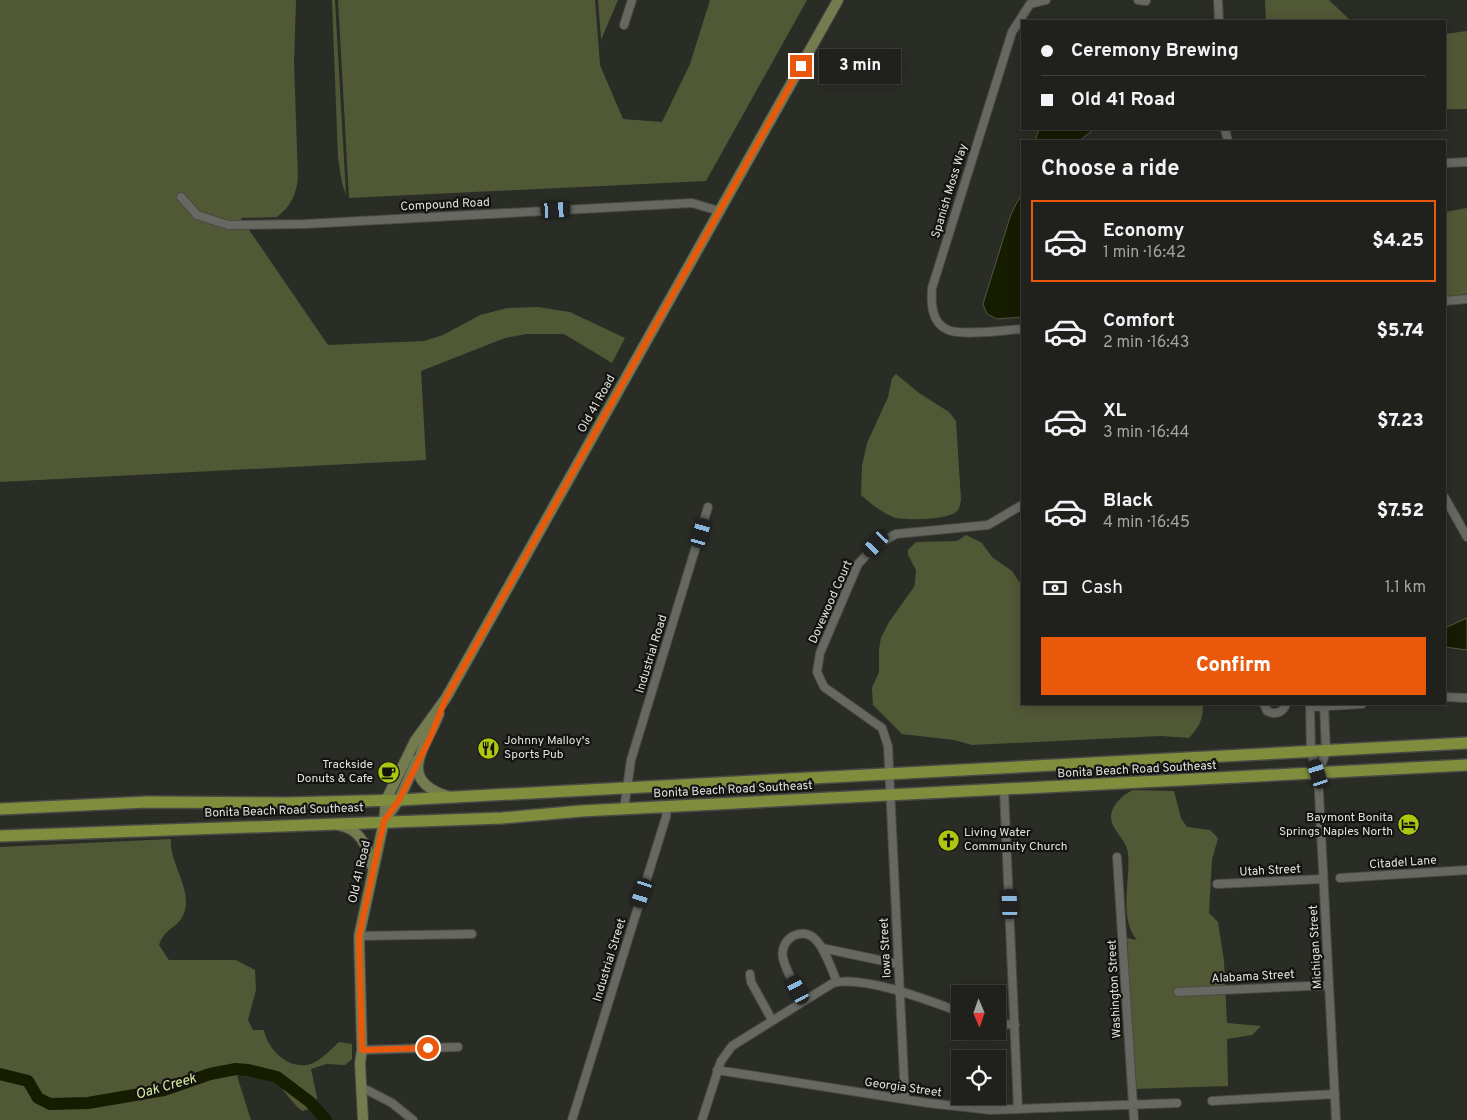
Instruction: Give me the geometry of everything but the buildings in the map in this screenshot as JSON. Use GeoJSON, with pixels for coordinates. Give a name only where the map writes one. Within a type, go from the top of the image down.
{"type":"FeatureCollection","features":[{"type":"Feature","properties":{"kind":"main road","name":"Bonita Beach Road Southeast"},"geometry":{"type":"LineString","coordinates":[[0,809],[147,802],[286,804],[399,800],[1467,744]]}},
{"type":"Feature","properties":{"kind":"main road","name":"Bonita Beach Road Southeast"},"geometry":{"type":"LineString","coordinates":[[0,836],[502,818],[624,809],[1467,765]]}},
{"type":"Feature","properties":{"kind":"street"},"geometry":{"type":"LineString","coordinates":[[624,25],[632,0]]}},
{"type":"Feature","properties":{"kind":"street","name":"Old 41 Road"},"geometry":{"type":"LineString","coordinates":[[363,1120],[360,1062],[362,1050],[359,936],[384,821],[386,800],[415,741],[446,698],[838,0]]}},
{"type":"Feature","properties":{"kind":"street","name":"Spanish Moss Way"},"geometry":{"type":"LineString","coordinates":[[1021,329],[972,332],[947,330],[936,319],[931,304],[932,288],[1012,32],[1030,4],[1046,0]]}},
{"type":"Feature","properties":{"kind":"street"},"geometry":{"type":"LineString","coordinates":[[1138,0],[1146,1]]}},
{"type":"Feature","properties":{"kind":"street"},"geometry":{"type":"LineString","coordinates":[[1218,0],[1219,20]]}},
{"type":"Feature","properties":{"kind":"street"},"geometry":{"type":"LineString","coordinates":[[1446,163],[1467,162]]}},
{"type":"Feature","properties":{"kind":"street","name":"Compound Road"},"geometry":{"type":"LineString","coordinates":[[181,198],[197,214],[214,222],[231,225],[305,224],[692,203],[718,211]]}},
{"type":"Feature","properties":{"kind":"street"},"geometry":{"type":"LineString","coordinates":[[1446,301],[1467,300]]}},
{"type":"Feature","properties":{"kind":"street"},"geometry":{"type":"LineString","coordinates":[[1446,500],[1467,537]]}},
{"type":"Feature","properties":{"kind":"street","name":"Dovewood Court"},"geometry":{"type":"LineString","coordinates":[[891,796],[888,746],[882,728],[824,687],[817,672],[820,653],[858,564],[876,544],[896,534],[988,525],[1021,506]]}},
{"type":"Feature","properties":{"kind":"street","name":"Industrial Road"},"geometry":{"type":"LineString","coordinates":[[624,809],[626,788],[635,747],[708,507]]}},
{"type":"Feature","properties":{"kind":"street"},"geometry":{"type":"LineString","coordinates":[[1446,696],[1467,698]]}},
{"type":"Feature","properties":{"kind":"street","name":"Old 41 Road"},"geometry":{"type":"LineString","coordinates":[[384,821],[399,800],[417,760],[430,738],[446,698]]}},
{"type":"Feature","properties":{"kind":"street"},"geometry":{"type":"LineString","coordinates":[[1264,705],[1267,711],[1271,713],[1281,711],[1285,705]]}},
{"type":"Feature","properties":{"kind":"street"},"geometry":{"type":"LineString","coordinates":[[1324,705],[1326,752],[1318,774],[1311,753],[1310,706],[1324,705]]}},
{"type":"Feature","properties":{"kind":"street"},"geometry":{"type":"LineString","coordinates":[[417,760],[422,783],[428,788],[448,797]]}},
{"type":"Feature","properties":{"kind":"street","name":"Michigan Street"},"geometry":{"type":"LineString","coordinates":[[1318,774],[1336,1120]]}},
{"type":"Feature","properties":{"kind":"street"},"geometry":{"type":"LineString","coordinates":[[1004,790],[1018,1109]]}},
{"type":"Feature","properties":{"kind":"street","name":"Iowa Street"},"geometry":{"type":"LineString","coordinates":[[891,796],[905,1099]]}},
{"type":"Feature","properties":{"kind":"street","name":"Industrial Street"},"geometry":{"type":"LineString","coordinates":[[572,1120],[666,817],[667,807]]}},
{"type":"Feature","properties":{"kind":"street"},"geometry":{"type":"LineString","coordinates":[[322,823],[342,826],[357,834],[369,853],[373,872]]}},
{"type":"Feature","properties":{"kind":"street","name":"Washington Street"},"geometry":{"type":"LineString","coordinates":[[1117,857],[1134,1120]]}},
{"type":"Feature","properties":{"kind":"street","name":"Citadel Lane"},"geometry":{"type":"LineString","coordinates":[[1340,878],[1467,870]]}},
{"type":"Feature","properties":{"kind":"street","name":"Utah Street"},"geometry":{"type":"LineString","coordinates":[[1217,884],[1323,879]]}},
{"type":"Feature","properties":{"kind":"street"},"geometry":{"type":"LineString","coordinates":[[359,936],[472,934]]}},
{"type":"Feature","properties":{"kind":"street"},"geometry":{"type":"LineString","coordinates":[[804,1001],[783,959],[783,948],[788,940],[800,934],[813,937],[822,948],[837,982]]}},
{"type":"Feature","properties":{"kind":"street"},"geometry":{"type":"LineString","coordinates":[[822,948],[898,964]]}},
{"type":"Feature","properties":{"kind":"street"},"geometry":{"type":"LineString","coordinates":[[750,974],[751,982],[772,1020]]}},
{"type":"Feature","properties":{"kind":"street"},"geometry":{"type":"LineString","coordinates":[[702,1120],[717,1070],[732,1046],[837,982],[851,981],[900,991],[951,1009]]}},
{"type":"Feature","properties":{"kind":"street","name":"Alabama Street"},"geometry":{"type":"LineString","coordinates":[[1178,992],[1329,985]]}},
{"type":"Feature","properties":{"kind":"street"},"geometry":{"type":"LineString","coordinates":[[1006,1024],[1015,1025]]}},
{"type":"Feature","properties":{"kind":"street"},"geometry":{"type":"LineString","coordinates":[[362,1050],[458,1047]]}},
{"type":"Feature","properties":{"kind":"street","name":"Old 41 Road"},"geometry":{"type":"LineString","coordinates":[[362,1050],[366,1064],[369,1120]]}},
{"type":"Feature","properties":{"kind":"street","name":"Georgia Street"},"geometry":{"type":"LineString","coordinates":[[717,1070],[961,1107],[1018,1109],[1177,1103]]}},
{"type":"Feature","properties":{"kind":"street"},"geometry":{"type":"LineString","coordinates":[[367,1090],[392,1104],[413,1120]]}},
{"type":"Feature","properties":{"kind":"street"},"geometry":{"type":"LineString","coordinates":[[1212,1101],[1335,1094]]}},
{"type":"Feature","properties":{"kind":"shaded area"},"geometry":{"type":"Polygon","coordinates":[[[0,0],[296,0],[294,63],[298,178],[296,190],[292,200],[277,217],[241,218],[328,345],[424,341],[443,335],[480,315],[507,308],[538,307],[570,312],[625,338],[612,363],[564,334],[526,334],[505,338],[421,371],[426,460],[0,482],[0,0]]]}},
{"type":"Feature","properties":{"kind":"shaded area"},"geometry":{"type":"Polygon","coordinates":[[[332,0],[335,0],[346,195],[338,158],[332,0]]]}},
{"type":"Feature","properties":{"kind":"shaded area"},"geometry":{"type":"Polygon","coordinates":[[[338,0],[595,0],[600,65],[623,119],[662,122],[690,64],[710,0],[807,0],[706,181],[349,198],[338,0]]]}},
{"type":"Feature","properties":{"kind":"shaded area"},"geometry":{"type":"Polygon","coordinates":[[[598,0],[618,0],[601,40],[598,0]]]}},
{"type":"Feature","properties":{"kind":"shaded area"},"geometry":{"type":"Polygon","coordinates":[[[1265,0],[1329,0],[1350,20],[1266,20],[1265,0]]]}},
{"type":"Feature","properties":{"kind":"shaded area"},"geometry":{"type":"Polygon","coordinates":[[[1467,31],[1467,109],[1446,109],[1446,34],[1467,31]]]}},
{"type":"Feature","properties":{"kind":"shaded area"},"geometry":{"type":"Polygon","coordinates":[[[1039,130],[1093,130],[1080,140],[1035,140],[1039,130]]]}},
{"type":"Feature","properties":{"kind":"shaded area"},"geometry":{"type":"Polygon","coordinates":[[[1021,195],[1021,317],[997,319],[987,314],[983,304],[1011,214],[1021,195]]]}},
{"type":"Feature","properties":{"kind":"shaded area"},"geometry":{"type":"Polygon","coordinates":[[[1467,208],[1467,294],[1446,297],[1446,212],[1467,208]]]}},
{"type":"Feature","properties":{"kind":"shaded area"},"geometry":{"type":"Polygon","coordinates":[[[896,374],[919,393],[949,412],[956,421],[961,500],[958,510],[952,514],[926,519],[893,517],[884,513],[861,495],[862,466],[867,443],[888,397],[892,378],[896,374]]]}},
{"type":"Feature","properties":{"kind":"shaded area"},"geometry":{"type":"Polygon","coordinates":[[[966,535],[982,543],[992,557],[1012,571],[1021,584],[1021,705],[1203,705],[1200,722],[1196,730],[1189,738],[1161,736],[972,745],[954,740],[902,734],[873,705],[872,688],[879,672],[881,638],[889,622],[914,587],[916,570],[908,555],[908,550],[916,542],[957,541],[966,535]]]}},
{"type":"Feature","properties":{"kind":"shaded area"},"geometry":{"type":"Polygon","coordinates":[[[1467,618],[1467,650],[1446,647],[1446,628],[1467,618]]]}},
{"type":"Feature","properties":{"kind":"shaded area"},"geometry":{"type":"Polygon","coordinates":[[[1133,790],[1174,791],[1181,818],[1187,827],[1210,830],[1218,838],[1212,860],[1209,913],[1218,922],[1224,961],[1227,1023],[1261,1026],[1252,1035],[1227,1039],[1228,1086],[1134,1089],[1127,938],[1137,940],[1131,931],[1128,921],[1126,898],[1127,848],[1111,820],[1114,807],[1119,800],[1133,790]]]}},
{"type":"Feature","properties":{"kind":"shaded area"},"geometry":{"type":"Polygon","coordinates":[[[171,839],[173,857],[183,885],[186,904],[182,918],[165,935],[159,945],[169,960],[236,960],[255,970],[256,990],[248,1020],[253,1030],[264,1030],[273,1050],[285,1060],[299,1065],[311,1064],[324,1056],[339,1042],[352,1044],[352,1059],[345,1065],[326,1064],[311,1069],[317,1097],[316,1107],[302,1111],[275,1080],[268,1075],[260,1072],[250,1072],[237,1076],[251,1120],[0,1120],[0,847],[171,839]]]}},
{"type":"Feature","properties":{"kind":"waterway","name":"Oak Creek"},"geometry":{"type":"LineString","coordinates":[[0,1074],[28,1081],[38,1098],[50,1104],[88,1103],[164,1090],[210,1074],[236,1069],[248,1070],[277,1077],[310,1102],[326,1120]]}},
{"type":"Feature","properties":{"kind":"place","name":"Johnny Malloy's Sports Pub"},"geometry":{"type":"Point","coordinates":[488,748]}},
{"type":"Feature","properties":{"kind":"place","name":"Trackside Donuts & Cafe"},"geometry":{"type":"Point","coordinates":[389,772]}},
{"type":"Feature","properties":{"kind":"place","name":"Baymont Bonita Springs Naples North"},"geometry":{"type":"Point","coordinates":[1409,825]}},
{"type":"Feature","properties":{"kind":"place","name":"Living Water Community Church"},"geometry":{"type":"Point","coordinates":[948,840]}},
{"type":"Feature","properties":{"kind":"route"},"geometry":{"type":"LineString","coordinates":[[428,1048],[362,1050],[358,959],[359,936],[384,821],[399,800],[417,760],[430,738],[446,698],[801,66]]}}]}
